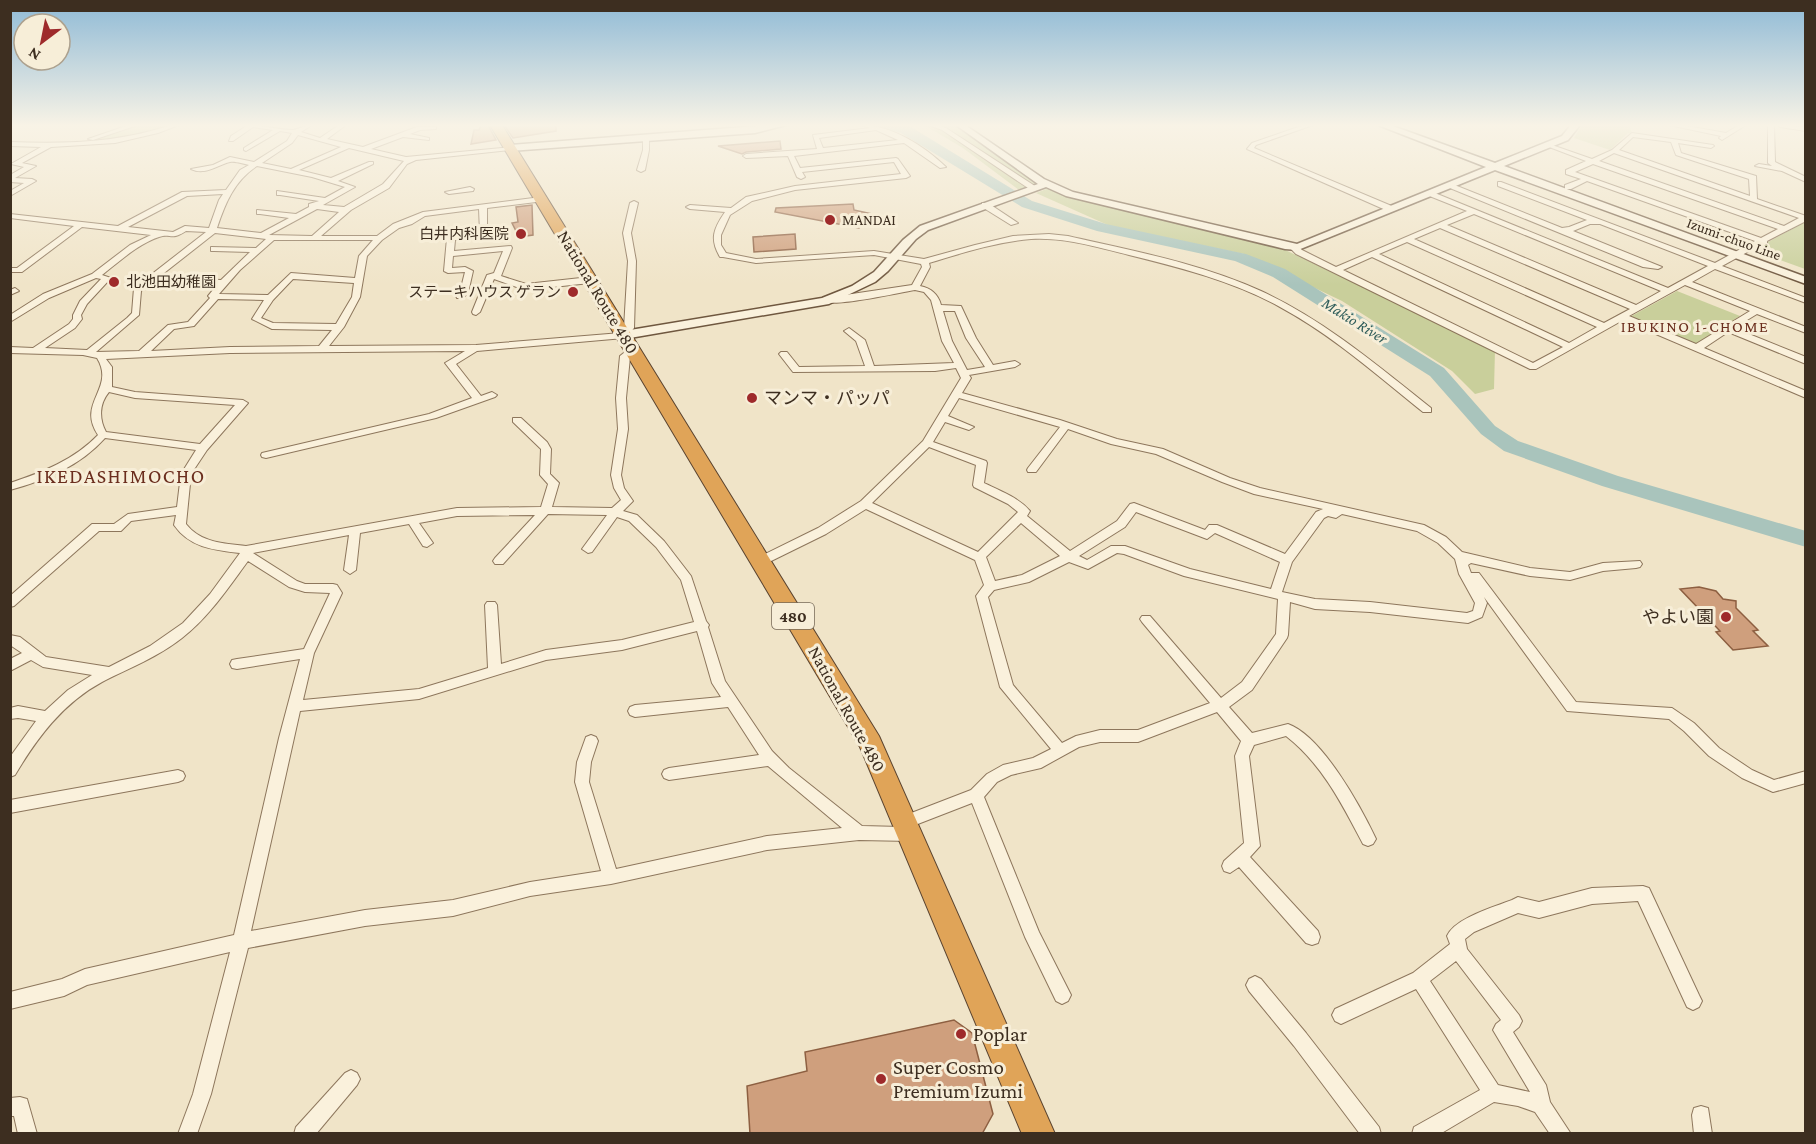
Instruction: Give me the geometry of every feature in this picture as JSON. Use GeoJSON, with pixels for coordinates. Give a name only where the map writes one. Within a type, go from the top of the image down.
{"type":"FeatureCollection","features":[{"type":"Feature","properties":{"kind":"highway","name":"National Route 480"},"geometry":{"type":"LineString","coordinates":[[528,178],[870,743],[909,828],[1039,1134]]}},
{"type":"Feature","properties":{"kind":"street"},"geometry":{"type":"LineString","coordinates":[[94,355],[130,320],[137,308],[136,290],[212,232],[223,200],[239,178]]}},
{"type":"Feature","properties":{"kind":"street"},"geometry":{"type":"LineString","coordinates":[[270,298],[212,296],[257,250],[267,236],[295,216],[351,187],[325,178]]}},
{"type":"Feature","properties":{"kind":"street"},"geometry":{"type":"LineString","coordinates":[[315,237],[346,210],[386,186],[392,178]]}},
{"type":"Feature","properties":{"kind":"street"},"geometry":{"type":"LineString","coordinates":[[802,178],[806,188]]}},
{"type":"Feature","properties":{"kind":"street"},"geometry":{"type":"LineString","coordinates":[[886,178],[806,188],[748,199],[731,210],[717,235],[717,245],[723,255],[756,261],[874,253],[924,262],[997,241],[1044,235],[1068,238],[1208,275],[1264,296],[1318,325],[1428,410]]}},
{"type":"Feature","properties":{"kind":"street"},"geometry":{"type":"LineString","coordinates":[[1017,178],[1033,189]]}},
{"type":"Feature","properties":{"kind":"street"},"geometry":{"type":"LineString","coordinates":[[1038,178],[1046,184],[1093,200],[1293,247],[1533,367],[1805,218],[1696,178]]}},
{"type":"Feature","properties":{"kind":"street"},"geometry":{"type":"LineString","coordinates":[[1320,178],[1391,209]]}},
{"type":"Feature","properties":{"kind":"street"},"geometry":{"type":"LineString","coordinates":[[1293,247],[1467,178]]}},
{"type":"Feature","properties":{"kind":"street","name":"Izumi-chuo Line"},"geometry":{"type":"LineString","coordinates":[[1534,178],[1739,254],[1806,275]]}},
{"type":"Feature","properties":{"kind":"street","name":"Izumi-chuo Line"},"geometry":{"type":"LineString","coordinates":[[1541,178],[1568,187],[1806,281]]}},
{"type":"Feature","properties":{"kind":"street"},"geometry":{"type":"LineString","coordinates":[[1568,187],[1587,178]]}},
{"type":"Feature","properties":{"kind":"street"},"geometry":{"type":"LineString","coordinates":[[1589,178],[1764,242]]}},
{"type":"Feature","properties":{"kind":"street"},"geometry":{"type":"LineString","coordinates":[[1639,178],[1785,229]]}},
{"type":"Feature","properties":{"kind":"street"},"geometry":{"type":"LineString","coordinates":[[1753,178],[1754,198]]}},
{"type":"Feature","properties":{"kind":"street"},"geometry":{"type":"LineString","coordinates":[[10,179],[32,181],[10,194]]}},
{"type":"Feature","properties":{"kind":"street"},"geometry":{"type":"LineString","coordinates":[[825,301],[867,282],[885,268],[909,237],[924,228],[1046,184]]}},
{"type":"Feature","properties":{"kind":"street"},"geometry":{"type":"LineString","coordinates":[[1501,184],[1806,301]]}},
{"type":"Feature","properties":{"kind":"street"},"geometry":{"type":"LineString","coordinates":[[1449,186],[1646,265],[1658,267]]}},
{"type":"Feature","properties":{"kind":"street"},"geometry":{"type":"LineString","coordinates":[[459,209],[453,192],[470,189]]}},
{"type":"Feature","properties":{"kind":"street"},"geometry":{"type":"LineString","coordinates":[[121,228],[185,194],[229,192]]}},
{"type":"Feature","properties":{"kind":"street"},"geometry":{"type":"LineString","coordinates":[[280,193],[324,200]]}},
{"type":"Feature","properties":{"kind":"street"},"geometry":{"type":"LineString","coordinates":[[1430,193],[1668,291]]}},
{"type":"Feature","properties":{"kind":"street"},"geometry":{"type":"LineString","coordinates":[[321,350],[339,327],[356,297],[357,280],[363,256],[379,238],[396,226],[423,214],[483,206],[493,200],[541,199]]}},
{"type":"Feature","properties":{"kind":"street"},"geometry":{"type":"LineString","coordinates":[[588,549],[615,512],[627,501],[616,474],[623,429],[622,368],[629,328],[632,261],[627,234],[634,203]]}},
{"type":"Feature","properties":{"kind":"street"},"geometry":{"type":"LineString","coordinates":[[988,204],[1008,222]]}},
{"type":"Feature","properties":{"kind":"street"},"geometry":{"type":"LineString","coordinates":[[460,297],[464,293],[469,271],[443,271],[450,254],[451,238],[484,234],[483,206]]}},
{"type":"Feature","properties":{"kind":"street"},"geometry":{"type":"LineString","coordinates":[[312,207],[346,210]]}},
{"type":"Feature","properties":{"kind":"street"},"geometry":{"type":"LineString","coordinates":[[690,207],[731,210]]}},
{"type":"Feature","properties":{"kind":"street"},"geometry":{"type":"LineString","coordinates":[[1336,270],[1474,211]]}},
{"type":"Feature","properties":{"kind":"street"},"geometry":{"type":"LineString","coordinates":[[260,212],[295,216]]}},
{"type":"Feature","properties":{"kind":"street"},"geometry":{"type":"LineString","coordinates":[[10,216],[174,235],[185,228],[212,232],[325,239],[379,238]]}},
{"type":"Feature","properties":{"kind":"street"},"geometry":{"type":"LineString","coordinates":[[1566,231],[1593,220]]}},
{"type":"Feature","properties":{"kind":"street"},"geometry":{"type":"LineString","coordinates":[[10,270],[19,270],[81,224]]}},
{"type":"Feature","properties":{"kind":"street"},"geometry":{"type":"LineString","coordinates":[[1440,225],[1638,309]]}},
{"type":"Feature","properties":{"kind":"street"},"geometry":{"type":"LineString","coordinates":[[10,319],[46,296],[95,276],[133,247],[162,233]]}},
{"type":"Feature","properties":{"kind":"street"},"geometry":{"type":"LineString","coordinates":[[1407,238],[1605,327]]}},
{"type":"Feature","properties":{"kind":"street"},"geometry":{"type":"LineString","coordinates":[[450,254],[508,248],[475,300],[476,312]]}},
{"type":"Feature","properties":{"kind":"street"},"geometry":{"type":"LineString","coordinates":[[214,249],[257,250]]}},
{"type":"Feature","properties":{"kind":"street"},"geometry":{"type":"LineString","coordinates":[[1372,254],[1571,347]]}},
{"type":"Feature","properties":{"kind":"street"},"geometry":{"type":"LineString","coordinates":[[915,287],[925,272],[924,262]]}},
{"type":"Feature","properties":{"kind":"street"},"geometry":{"type":"LineString","coordinates":[[494,273],[517,288],[590,280]]}},
{"type":"Feature","properties":{"kind":"street"},"geometry":{"type":"LineString","coordinates":[[36,350],[72,326],[78,319],[77,315],[83,303],[107,278],[95,276]]}},
{"type":"Feature","properties":{"kind":"street"},"geometry":{"type":"LineString","coordinates":[[339,327],[272,326],[256,318],[270,298],[291,276],[357,280]]}},
{"type":"Feature","properties":{"kind":"street"},"geometry":{"type":"LineString","coordinates":[[152,279],[223,283]]}},
{"type":"Feature","properties":{"kind":"street"},"geometry":{"type":"LineString","coordinates":[[1685,282],[1806,330]]}},
{"type":"Feature","properties":{"kind":"street"},"geometry":{"type":"LineString","coordinates":[[455,287],[466,286]]}},
{"type":"Feature","properties":{"kind":"street"},"geometry":{"type":"LineString","coordinates":[[10,350],[94,355],[230,350],[476,348],[628,342],[825,301],[915,287],[927,290],[938,308],[947,341],[966,378],[957,395],[927,443],[865,504],[822,531],[761,561]]}},
{"type":"Feature","properties":{"kind":"street"},"geometry":{"type":"LineString","coordinates":[[142,354],[171,327],[191,324],[216,296]]}},
{"type":"Feature","properties":{"kind":"street"},"geometry":{"type":"LineString","coordinates":[[938,308],[958,308],[971,338],[991,369]]}},
{"type":"Feature","properties":{"kind":"street"},"geometry":{"type":"LineString","coordinates":[[1697,348],[1756,310]]}},
{"type":"Feature","properties":{"kind":"street"},"geometry":{"type":"LineString","coordinates":[[1623,317],[1806,395]]}},
{"type":"Feature","properties":{"kind":"street"},"geometry":{"type":"LineString","coordinates":[[1728,329],[1806,361]]}},
{"type":"Feature","properties":{"kind":"street"},"geometry":{"type":"LineString","coordinates":[[849,331],[860,340],[870,368]]}},
{"type":"Feature","properties":{"kind":"street"},"geometry":{"type":"LineString","coordinates":[[476,348],[450,363],[478,399]]}},
{"type":"Feature","properties":{"kind":"street"},"geometry":{"type":"LineString","coordinates":[[784,354],[796,370],[991,369],[1015,364]]}},
{"type":"Feature","properties":{"kind":"street"},"geometry":{"type":"LineString","coordinates":[[94,355],[107,367],[107,388],[101,394],[95,410],[99,430],[103,435],[203,448]]}},
{"type":"Feature","properties":{"kind":"street"},"geometry":{"type":"LineString","coordinates":[[107,388],[135,395],[243,403],[203,448],[186,474],[180,525],[189,536],[210,546],[246,552],[457,512],[615,512],[633,518],[660,544],[687,579],[719,683],[772,759],[784,772],[859,833]]}},
{"type":"Feature","properties":{"kind":"street"},"geometry":{"type":"LineString","coordinates":[[266,455],[432,416],[492,395]]}},
{"type":"Feature","properties":{"kind":"street"},"geometry":{"type":"LineString","coordinates":[[957,395],[1066,425],[1115,442],[1159,451],[1258,491],[1420,528],[1442,540],[1460,556],[1572,707],[1672,714],[1689,726],[1714,752],[1747,774],[1773,786],[1806,777]]}},
{"type":"Feature","properties":{"kind":"street"},"geometry":{"type":"LineString","coordinates":[[942,417],[969,427]]}},
{"type":"Feature","properties":{"kind":"street"},"geometry":{"type":"LineString","coordinates":[[499,561],[545,511],[554,483],[545,475],[546,449],[517,420]]}},
{"type":"Feature","properties":{"kind":"street"},"geometry":{"type":"LineString","coordinates":[[1032,470],[1066,425]]}},
{"type":"Feature","properties":{"kind":"street"},"geometry":{"type":"LineString","coordinates":[[10,487],[62,469],[96,444],[103,435]]}},
{"type":"Feature","properties":{"kind":"street"},"geometry":{"type":"LineString","coordinates":[[927,443],[982,463],[978,485],[1012,501],[1024,512],[979,557]]}},
{"type":"Feature","properties":{"kind":"street"},"geometry":{"type":"LineString","coordinates":[[865,504],[979,557],[983,562],[990,585]]}},
{"type":"Feature","properties":{"kind":"street"},"geometry":{"type":"LineString","coordinates":[[1061,751],[1006,687],[982,596],[990,585],[1024,579],[1069,557],[1121,524],[1134,507],[1207,535],[1213,528],[1287,560]]}},
{"type":"Feature","properties":{"kind":"street"},"geometry":{"type":"LineString","coordinates":[[10,603],[96,527],[117,528],[128,518],[181,510]]}},
{"type":"Feature","properties":{"kind":"street"},"geometry":{"type":"LineString","coordinates":[[10,1001],[64,987],[85,977],[241,941],[365,918],[453,908],[530,888],[611,877],[767,843],[909,828],[976,795],[992,778],[1008,770],[1036,764],[1076,742],[1100,736],[1138,736],[1221,705],[1247,686],[1282,635],[1277,581],[1287,560],[1320,515],[1327,512],[1359,519],[1369,516]]}},
{"type":"Feature","properties":{"kind":"street"},"geometry":{"type":"LineString","coordinates":[[1021,517],[1069,557],[1088,565],[1115,549],[1120,549]]}},
{"type":"Feature","properties":{"kind":"street"},"geometry":{"type":"LineString","coordinates":[[411,519],[427,543]]}},
{"type":"Feature","properties":{"kind":"street"},"geometry":{"type":"LineString","coordinates":[[350,570],[355,530]]}},
{"type":"Feature","properties":{"kind":"street"},"geometry":{"type":"LineString","coordinates":[[1103,535],[1120,549],[1188,573],[1315,604],[1370,606],[1468,618],[1478,614],[1481,603],[1465,573],[1460,556]]}},
{"type":"Feature","properties":{"kind":"street"},"geometry":{"type":"LineString","coordinates":[[187,1134],[202,1094],[241,941],[308,653],[336,593],[333,588],[305,588],[293,584],[246,552]]}},
{"type":"Feature","properties":{"kind":"street"},"geometry":{"type":"LineString","coordinates":[[12,767],[46,717],[85,686],[162,646],[178,634],[208,605],[246,552]]}},
{"type":"Feature","properties":{"kind":"street"},"geometry":{"type":"LineString","coordinates":[[1460,556],[1507,568],[1570,576],[1603,567],[1636,564]]}},
{"type":"Feature","properties":{"kind":"street"},"geometry":{"type":"LineString","coordinates":[[491,605],[495,670]]}},
{"type":"Feature","properties":{"kind":"street"},"geometry":{"type":"LineString","coordinates":[[1146,619],[1249,740]]}},
{"type":"Feature","properties":{"kind":"street"},"geometry":{"type":"LineString","coordinates":[[295,706],[419,694],[546,655],[622,645],[703,626]]}},
{"type":"Feature","properties":{"kind":"street"},"geometry":{"type":"LineString","coordinates":[[10,640],[15,640],[43,662],[110,672]]}},
{"type":"Feature","properties":{"kind":"street"},"geometry":{"type":"LineString","coordinates":[[10,666],[32,653]]}},
{"type":"Feature","properties":{"kind":"street"},"geometry":{"type":"LineString","coordinates":[[237,664],[308,653]]}},
{"type":"Feature","properties":{"kind":"street"},"geometry":{"type":"LineString","coordinates":[[634,711],[732,701]]}},
{"type":"Feature","properties":{"kind":"street"},"geometry":{"type":"LineString","coordinates":[[10,714],[18,712],[46,717]]}},
{"type":"Feature","properties":{"kind":"street"},"geometry":{"type":"LineString","coordinates":[[1249,740],[1288,730],[1307,743],[1329,770],[1368,839]]}},
{"type":"Feature","properties":{"kind":"street"},"geometry":{"type":"LineString","coordinates":[[1249,740],[1242,756],[1252,846],[1235,862],[1312,937]]}},
{"type":"Feature","properties":{"kind":"street"},"geometry":{"type":"LineString","coordinates":[[591,741],[584,762],[582,782],[611,877]]}},
{"type":"Feature","properties":{"kind":"street"},"geometry":{"type":"LineString","coordinates":[[669,774],[772,759]]}},
{"type":"Feature","properties":{"kind":"street"},"geometry":{"type":"LineString","coordinates":[[10,807],[178,776]]}},
{"type":"Feature","properties":{"kind":"street"},"geometry":{"type":"LineString","coordinates":[[976,795],[1033,937],[1062,995]]}},
{"type":"Feature","properties":{"kind":"street"},"geometry":{"type":"LineString","coordinates":[[1341,1015],[1419,978],[1460,947],[1455,936],[1468,926],[1518,905],[1539,910],[1592,896],[1643,893],[1693,1001]]}},
{"type":"Feature","properties":{"kind":"street"},"geometry":{"type":"LineString","coordinates":[[1457,949],[1513,1021],[1503,1030],[1540,1091],[1541,1105],[1562,1134]]}},
{"type":"Feature","properties":{"kind":"street"},"geometry":{"type":"LineString","coordinates":[[1419,978],[1493,1093]]}},
{"type":"Feature","properties":{"kind":"street"},"geometry":{"type":"LineString","coordinates":[[1255,985],[1290,1023],[1314,1060],[1372,1134]]}},
{"type":"Feature","properties":{"kind":"street"},"geometry":{"type":"LineString","coordinates":[[303,1134],[351,1079]]}},
{"type":"Feature","properties":{"kind":"street"},"geometry":{"type":"LineString","coordinates":[[1421,1134],[1493,1093],[1518,1097],[1541,1105]]}},
{"type":"Feature","properties":{"kind":"street"},"geometry":{"type":"LineString","coordinates":[[10,1107],[20,1106],[28,1134]]}},
{"type":"Feature","properties":{"kind":"green space"},"geometry":{"type":"Polygon","coordinates":[[[1004,178],[1028,178],[1036,184],[1019,190],[1004,178]]]}},
{"type":"Feature","properties":{"kind":"green space"},"geometry":{"type":"Polygon","coordinates":[[[1049,188],[1279,247],[1495,350],[1494,389],[1475,394],[1452,371],[1342,301],[1244,254],[1110,226],[1036,193],[1049,188]]]}},
{"type":"Feature","properties":{"kind":"green space"},"geometry":{"type":"Polygon","coordinates":[[[1805,222],[1805,269],[1753,250],[1805,222]]]}},
{"type":"Feature","properties":{"kind":"green space"},"geometry":{"type":"Polygon","coordinates":[[[1677,291],[1740,316],[1694,345],[1628,318],[1677,291]]]}},
{"type":"Feature","properties":{"kind":"building","name":"MANDAI"},"geometry":{"type":"Polygon","coordinates":[[[853,204],[854,210],[872,214],[859,228],[775,212],[776,208],[853,204]]]}},
{"type":"Feature","properties":{"kind":"building"},"geometry":{"type":"Polygon","coordinates":[[[532,205],[533,235],[519,237],[512,223],[518,222],[516,207],[532,205]]]}},
{"type":"Feature","properties":{"kind":"building"},"geometry":{"type":"Polygon","coordinates":[[[795,234],[796,249],[754,252],[753,237],[795,234]]]}},
{"type":"Feature","properties":{"kind":"building","name":"やよい園"},"geometry":{"type":"Polygon","coordinates":[[[1699,587],[1716,591],[1723,599],[1736,601],[1736,608],[1758,630],[1753,631],[1768,646],[1733,650],[1716,632],[1720,631],[1680,589],[1699,587]]]}},
{"type":"Feature","properties":{"kind":"building","name":"Super Cosmo Premium Izumi"},"geometry":{"type":"Polygon","coordinates":[[[954,1020],[972,1033],[993,1114],[982,1134],[750,1134],[747,1086],[807,1071],[805,1052],[954,1020]]]}},
{"type":"Feature","properties":{"kind":"waterway","name":"Makio River"},"geometry":{"type":"LineString","coordinates":[[985,178],[1027,204],[1103,228],[1240,257],[1279,273],[1437,372],[1488,430],[1511,446],[1610,481],[1806,539]]}},
{"type":"Feature","properties":{"kind":"place","name":"MANDAI"},"geometry":{"type":"Point","coordinates":[830,220]}},
{"type":"Feature","properties":{"kind":"place","name":"白井内科医院"},"geometry":{"type":"Point","coordinates":[521,234]}},
{"type":"Feature","properties":{"kind":"place","name":"北池田幼稚園"},"geometry":{"type":"Point","coordinates":[114,282]}},
{"type":"Feature","properties":{"kind":"place","name":"ステーキハウス ゲラン"},"geometry":{"type":"Point","coordinates":[573,292]}},
{"type":"Feature","properties":{"kind":"place","name":"マンマ・パッパ"},"geometry":{"type":"Point","coordinates":[752,398]}},
{"type":"Feature","properties":{"kind":"place","name":"やよい園"},"geometry":{"type":"Point","coordinates":[1726,617]}},
{"type":"Feature","properties":{"kind":"place","name":"Poplar"},"geometry":{"type":"Point","coordinates":[961,1034]}},
{"type":"Feature","properties":{"kind":"place","name":"Super Cosmo Premium Izumi"},"geometry":{"type":"Point","coordinates":[881,1079]}},
{"type":"Feature","properties":{"kind":"district","name":"IBUKINO 1-CHOME"},"geometry":{"type":"Point","coordinates":[1695,326]}},
{"type":"Feature","properties":{"kind":"district","name":"IKEDASHIMOCHO"},"geometry":{"type":"Point","coordinates":[121,476]}}]}
